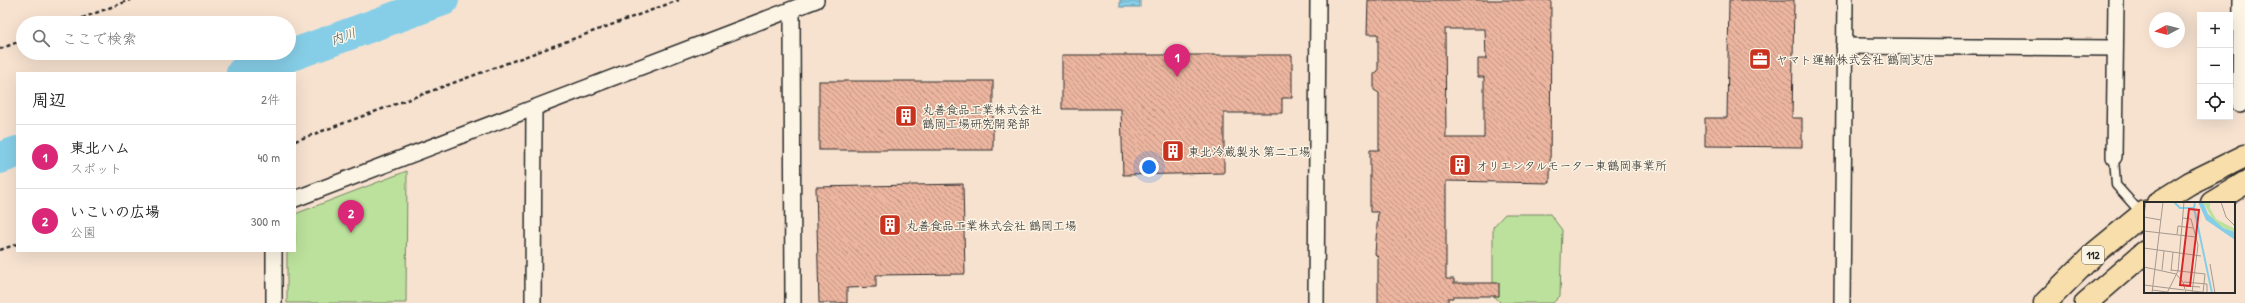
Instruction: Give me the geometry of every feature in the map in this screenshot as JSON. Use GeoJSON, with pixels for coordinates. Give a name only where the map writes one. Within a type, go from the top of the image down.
{"type":"FeatureCollection","features":[{"type":"Feature","properties":{"kind":"highway","name":"112"},"geometry":{"type":"LineString","coordinates":[[2160,202],[2190,182],[2245,156]]}},
{"type":"Feature","properties":{"kind":"highway"},"geometry":{"type":"LineString","coordinates":[[2214,202],[2245,183]]}},
{"type":"Feature","properties":{"kind":"highway","name":"112"},"geometry":{"type":"LineString","coordinates":[[2045,303],[2095,253],[2144,213]]}},
{"type":"Feature","properties":{"kind":"highway","name":"112"},"geometry":{"type":"LineString","coordinates":[[2086,303],[2144,253]]}},
{"type":"Feature","properties":{"kind":"street"},"geometry":{"type":"LineString","coordinates":[[296,199],[816,0]]}},
{"type":"Feature","properties":{"kind":"street"},"geometry":{"type":"LineString","coordinates":[[1316,303],[1318,0]]}},
{"type":"Feature","properties":{"kind":"street"},"geometry":{"type":"LineString","coordinates":[[1842,303],[1845,0]]}},
{"type":"Feature","properties":{"kind":"street"},"geometry":{"type":"LineString","coordinates":[[2114,157],[2116,0]]}},
{"type":"Feature","properties":{"kind":"street"},"geometry":{"type":"LineString","coordinates":[[2240,105],[2241,0]]}},
{"type":"Feature","properties":{"kind":"street"},"geometry":{"type":"LineString","coordinates":[[792,10],[793,303]]}},
{"type":"Feature","properties":{"kind":"street"},"geometry":{"type":"LineString","coordinates":[[1844,46],[2116,48]]}},
{"type":"Feature","properties":{"kind":"street"},"geometry":{"type":"LineString","coordinates":[[533,303],[534,108]]}},
{"type":"Feature","properties":{"kind":"street"},"geometry":{"type":"LineString","coordinates":[[274,252],[274,303]]}},
{"type":"Feature","properties":{"kind":"lane"},"geometry":{"type":"LineString","coordinates":[[2114,157],[2116,185],[2144,207]]}},
{"type":"Feature","properties":{"kind":"path"},"geometry":{"type":"LineString","coordinates":[[88,16],[130,0]]}},
{"type":"Feature","properties":{"kind":"path"},"geometry":{"type":"LineString","coordinates":[[296,141],[679,0]]}},
{"type":"Feature","properties":{"kind":"path"},"geometry":{"type":"LineString","coordinates":[[0,49],[16,43]]}},
{"type":"Feature","properties":{"kind":"path"},"geometry":{"type":"LineString","coordinates":[[0,250],[16,244]]}},
{"type":"Feature","properties":{"kind":"green space"},"geometry":{"type":"Polygon","coordinates":[[[407,171],[406,303],[287,303],[287,252],[296,252],[296,214],[407,171]]]}},
{"type":"Feature","properties":{"kind":"green space"},"geometry":{"type":"Polygon","coordinates":[[[1505,214],[1550,214],[1562,230],[1560,296],[1553,303],[1501,303],[1493,295],[1493,227],[1505,214]]]}},
{"type":"Feature","properties":{"kind":"water"},"geometry":{"type":"Polygon","coordinates":[[[1120,0],[1140,0],[1140,7],[1120,7],[1120,0]]]}},
{"type":"Feature","properties":{"kind":"building","name":"オリエンタルモーター東鶴岡事業所"},"geometry":{"type":"Polygon","coordinates":[[[1368,0],[1551,0],[1550,183],[1446,181],[1446,279],[1454,279],[1454,283],[1499,283],[1499,296],[1453,296],[1453,298],[1448,298],[1448,303],[1378,303],[1378,257],[1375,254],[1378,212],[1370,212],[1370,150],[1379,150],[1379,93],[1374,90],[1374,74],[1378,71],[1378,34],[1367,34],[1368,0]],[[1445,29],[1446,138],[1484,138],[1484,77],[1478,77],[1478,59],[1486,59],[1485,29],[1445,29]]]}},
{"type":"Feature","properties":{"kind":"building","name":"ヤマト運輸株式会社 鶴岡支店"},"geometry":{"type":"Polygon","coordinates":[[[1729,0],[1794,0],[1792,118],[1802,118],[1802,147],[1705,146],[1705,118],[1727,118],[1729,0]]]}},
{"type":"Feature","properties":{"kind":"building"},"geometry":{"type":"Polygon","coordinates":[[[1062,55],[1292,55],[1292,98],[1282,98],[1282,113],[1224,113],[1224,173],[1123,175],[1121,109],[1062,109],[1062,55]]]}},
{"type":"Feature","properties":{"kind":"building","name":"丸善食品工業株式会社 鶴岡工場研究開発部"},"geometry":{"type":"Polygon","coordinates":[[[819,81],[993,81],[993,150],[819,150],[819,81]]]}},
{"type":"Feature","properties":{"kind":"building","name":"丸善食品工業株式会社 鶴岡工場"},"geometry":{"type":"Polygon","coordinates":[[[963,184],[965,274],[876,275],[876,287],[847,288],[847,303],[819,303],[816,187],[963,184]]]}},
{"type":"Feature","properties":{"kind":"waterway","name":"内川"},"geometry":{"type":"LineString","coordinates":[[296,53],[443,0]]}},
{"type":"Feature","properties":{"kind":"waterway","name":"内川"},"geometry":{"type":"LineString","coordinates":[[245,72],[278,60]]}},
{"type":"Feature","properties":{"kind":"waterway","name":"内川"},"geometry":{"type":"LineString","coordinates":[[0,158],[16,152]]}},
{"type":"Feature","properties":{"kind":"place","name":"ヤマト運輸株式会社 鶴岡支店"},"geometry":{"type":"Point","coordinates":[1760,59]}},
{"type":"Feature","properties":{"kind":"place","name":"東北ハム"},"geometry":{"type":"Point","coordinates":[1177,77]}},
{"type":"Feature","properties":{"kind":"place","name":"丸善食品工業株式会社 鶴岡工場研究開発部"},"geometry":{"type":"Point","coordinates":[906,116]}},
{"type":"Feature","properties":{"kind":"place","name":"東北冷蔵製氷 第二工場"},"geometry":{"type":"Point","coordinates":[1173,151]}},
{"type":"Feature","properties":{"kind":"place","name":"オリエンタルモーター東鶴岡事業所"},"geometry":{"type":"Point","coordinates":[1460,165]}},
{"type":"Feature","properties":{"kind":"place","name":"丸善食品工業株式会社 鶴岡工場"},"geometry":{"type":"Point","coordinates":[890,225]}},
{"type":"Feature","properties":{"kind":"place","name":"いこいの広場"},"geometry":{"type":"Point","coordinates":[351,233]}}]}
